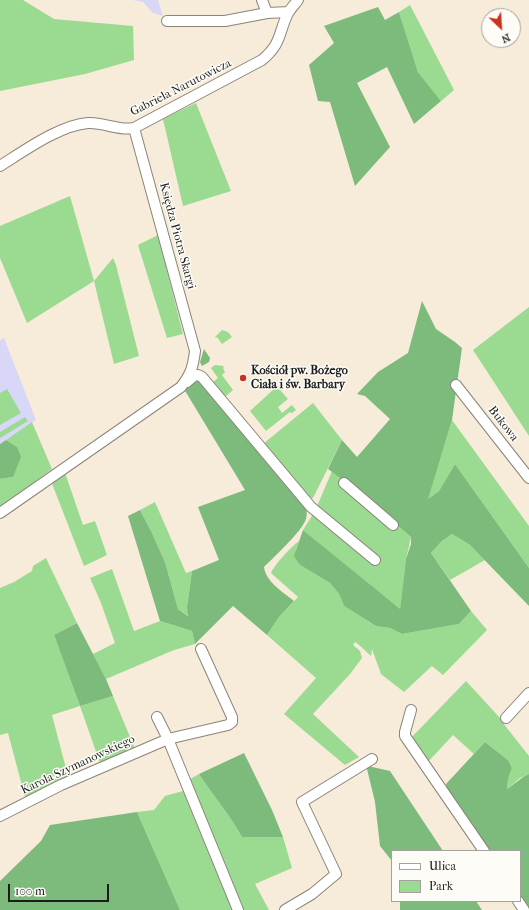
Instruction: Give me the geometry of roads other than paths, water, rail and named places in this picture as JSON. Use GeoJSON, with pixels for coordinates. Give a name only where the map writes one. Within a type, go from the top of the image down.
{"type":"FeatureCollection","features":[{"type":"Feature","properties":{"kind":"street"},"geometry":{"type":"LineString","coordinates":[[262,0],[267,13]]}},
{"type":"Feature","properties":{"kind":"street","name":"Gabriela Narutowicza"},"geometry":{"type":"LineString","coordinates":[[0,166],[36,143],[77,125],[97,123],[127,129],[134,128],[262,60],[271,52],[279,40],[289,12],[298,0]]}},
{"type":"Feature","properties":{"kind":"street"},"geometry":{"type":"LineString","coordinates":[[167,21],[225,21],[267,13],[289,12]]}},
{"type":"Feature","properties":{"kind":"street","name":"Księdza Piotra Skargi"},"geometry":{"type":"LineString","coordinates":[[134,128],[195,352],[198,362],[212,388]]}},
{"type":"Feature","properties":{"kind":"street","name":"Księdza Piotra Skargi"},"geometry":{"type":"LineString","coordinates":[[181,387],[193,368],[195,352]]}},
{"type":"Feature","properties":{"kind":"street","name":"Księdza Piotra Skargi"},"geometry":{"type":"LineString","coordinates":[[0,514],[44,481],[198,374],[212,388],[311,507],[375,560]]}},
{"type":"Feature","properties":{"kind":"street","name":"Bukowa"},"geometry":{"type":"LineString","coordinates":[[456,385],[529,478]]}},
{"type":"Feature","properties":{"kind":"street"},"geometry":{"type":"LineString","coordinates":[[344,483],[393,525]]}},
{"type":"Feature","properties":{"kind":"street","name":"Karola Szymanowskiego"},"geometry":{"type":"LineString","coordinates":[[0,816],[61,785],[168,739],[228,725],[232,722],[232,717],[201,649]]}},
{"type":"Feature","properties":{"kind":"street"},"geometry":{"type":"LineString","coordinates":[[506,718],[529,693]]}},
{"type":"Feature","properties":{"kind":"street"},"geometry":{"type":"LineString","coordinates":[[411,710],[405,736],[483,850]]}},
{"type":"Feature","properties":{"kind":"street"},"geometry":{"type":"LineString","coordinates":[[157,717],[168,739],[238,910]]}},
{"type":"Feature","properties":{"kind":"street"},"geometry":{"type":"LineString","coordinates":[[285,910],[312,894],[336,874],[302,802],[372,759]]}},
{"type":"Feature","properties":{"kind":"place","name":"Kościół pw. Bożego Ciała i św. Barbary"},"geometry":{"type":"Point","coordinates":[243,378]}}]}
